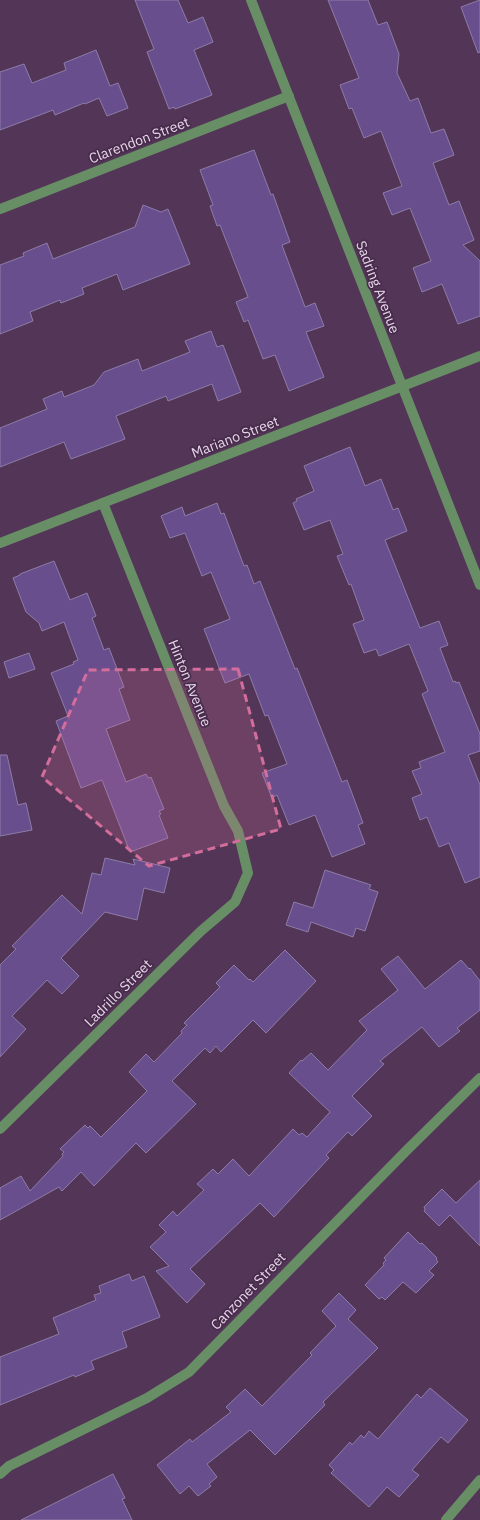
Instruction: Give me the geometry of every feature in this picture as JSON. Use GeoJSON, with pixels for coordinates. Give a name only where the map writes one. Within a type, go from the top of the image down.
{"type":"FeatureCollection","features":[{"type":"Feature","properties":{"kind":"street","name":"Sadring Avenue"},"geometry":{"type":"LineString","coordinates":[[251,0],[480,585]]}},
{"type":"Feature","properties":{"kind":"street","name":"Clarendon Street"},"geometry":{"type":"LineString","coordinates":[[0,209],[289,96]]}},
{"type":"Feature","properties":{"kind":"street","name":"Mariano Street"},"geometry":{"type":"LineString","coordinates":[[0,543],[480,356]]}},
{"type":"Feature","properties":{"kind":"street","name":"Hinton Avenue"},"geometry":{"type":"LineString","coordinates":[[103,503],[224,806],[238,830],[248,873]]}},
{"type":"Feature","properties":{"kind":"street","name":"Ladrillo Street"},"geometry":{"type":"LineString","coordinates":[[0,1129],[200,930],[235,902],[248,873]]}},
{"type":"Feature","properties":{"kind":"street","name":"Canzonet Street"},"geometry":{"type":"LineString","coordinates":[[0,1474],[9,1466],[147,1398],[189,1372],[407,1150],[480,1078]]}},
{"type":"Feature","properties":{"kind":"street"},"geometry":{"type":"LineString","coordinates":[[446,1520],[480,1480]]}},
{"type":"Feature","properties":{"kind":"highlighted area"},"geometry":{"type":"Polygon","coordinates":[[[238,669],[281,829],[149,866],[42,777],[88,670],[238,669]]]}},
{"type":"Feature","properties":{"kind":"building"},"geometry":{"type":"Polygon","coordinates":[[[135,0],[178,0],[188,23],[203,17],[213,42],[194,50],[212,95],[175,109],[174,107],[169,109],[147,52],[154,49],[135,0]]]}},
{"type":"Feature","properties":{"kind":"building"},"geometry":{"type":"Polygon","coordinates":[[[328,0],[368,0],[378,25],[387,22],[399,54],[397,73],[410,101],[418,98],[431,133],[444,129],[454,155],[433,163],[449,205],[459,201],[474,240],[463,245],[480,261],[480,316],[458,324],[442,284],[422,292],[413,268],[431,261],[410,208],[392,215],[383,193],[402,186],[381,131],[364,138],[352,108],[349,109],[340,85],[359,78],[328,0]]]}},
{"type":"Feature","properties":{"kind":"building"},"geometry":{"type":"Polygon","coordinates":[[[480,0],[480,52],[478,53],[461,7],[480,0]]]}},
{"type":"Feature","properties":{"kind":"building"},"geometry":{"type":"Polygon","coordinates":[[[96,50],[110,86],[118,83],[128,108],[107,116],[99,98],[55,115],[53,110],[0,130],[0,72],[24,64],[32,83],[66,70],[64,63],[96,50]]]}},
{"type":"Feature","properties":{"kind":"building"},"geometry":{"type":"Polygon","coordinates":[[[254,150],[271,195],[273,194],[290,242],[282,245],[305,307],[315,303],[324,326],[306,332],[324,377],[289,391],[275,355],[263,359],[248,320],[244,322],[236,302],[248,297],[220,225],[217,226],[210,206],[213,205],[200,170],[254,150]]]}},
{"type":"Feature","properties":{"kind":"building"},"geometry":{"type":"Polygon","coordinates":[[[143,205],[161,212],[168,209],[190,264],[123,290],[117,274],[82,288],[84,294],[61,303],[60,300],[30,312],[33,321],[0,334],[0,265],[24,256],[23,253],[47,243],[53,259],[135,227],[143,205]]]}},
{"type":"Feature","properties":{"kind":"building"},"geometry":{"type":"Polygon","coordinates":[[[211,331],[217,347],[223,345],[241,392],[218,401],[212,384],[168,401],[166,396],[116,416],[125,439],[71,459],[64,442],[0,467],[0,428],[47,409],[43,399],[62,391],[64,397],[94,385],[104,372],[138,359],[142,371],[190,352],[185,341],[211,331]]]}},
{"type":"Feature","properties":{"kind":"building"},"geometry":{"type":"Polygon","coordinates":[[[350,447],[365,486],[381,479],[393,510],[398,508],[407,531],[385,540],[420,628],[439,621],[448,645],[440,648],[453,682],[459,682],[480,734],[480,751],[468,755],[480,785],[480,877],[465,883],[449,843],[439,847],[427,817],[420,820],[412,798],[422,794],[412,771],[421,768],[419,762],[445,752],[422,694],[428,691],[410,646],[409,644],[379,656],[376,649],[364,653],[353,624],[364,620],[351,584],[349,585],[337,556],[343,554],[330,520],[304,530],[293,503],[297,501],[296,499],[314,491],[304,466],[350,447]]]}},
{"type":"Feature","properties":{"kind":"building"},"geometry":{"type":"Polygon","coordinates":[[[217,503],[221,514],[224,513],[244,566],[247,565],[254,584],[260,581],[295,669],[297,668],[342,782],[347,780],[363,823],[358,825],[365,844],[332,857],[315,815],[289,825],[277,795],[272,798],[262,773],[287,764],[268,715],[265,716],[249,674],[225,683],[204,629],[230,619],[211,572],[202,576],[185,533],[170,538],[161,516],[182,507],[185,516],[217,503]]]}},
{"type":"Feature","properties":{"kind":"building"},"geometry":{"type":"Polygon","coordinates":[[[54,561],[70,600],[87,593],[96,616],[92,618],[104,650],[109,648],[124,687],[119,689],[130,720],[106,729],[126,782],[146,774],[148,778],[151,777],[164,809],[159,811],[161,814],[159,815],[168,838],[130,852],[102,780],[81,788],[56,721],[68,716],[51,673],[74,664],[73,662],[78,660],[64,622],[42,631],[39,623],[26,612],[13,578],[54,561]]]}},
{"type":"Feature","properties":{"kind":"building"},"geometry":{"type":"Polygon","coordinates":[[[29,653],[35,669],[9,678],[4,662],[29,653]]]}},
{"type":"Feature","properties":{"kind":"building"},"geometry":{"type":"Polygon","coordinates":[[[0,755],[7,755],[18,805],[26,803],[32,830],[0,836],[0,755]]]}},
{"type":"Feature","properties":{"kind":"building"},"geometry":{"type":"Polygon","coordinates":[[[105,858],[135,865],[133,859],[170,868],[164,893],[144,888],[137,920],[105,912],[61,958],[79,976],[62,994],[47,980],[12,1016],[26,1029],[0,1057],[0,965],[16,949],[12,946],[62,895],[82,914],[92,873],[101,875],[105,858]]]}},
{"type":"Feature","properties":{"kind":"building"},"geometry":{"type":"Polygon","coordinates":[[[325,870],[371,885],[369,889],[378,892],[365,931],[356,928],[353,937],[311,922],[308,932],[286,925],[294,902],[313,908],[325,870]]]}},
{"type":"Feature","properties":{"kind":"building"},"geometry":{"type":"Polygon","coordinates":[[[285,950],[316,981],[266,1033],[253,1020],[221,1052],[216,1046],[210,1053],[205,1048],[172,1081],[196,1104],[146,1153],[136,1143],[94,1186],[81,1172],[62,1191],[59,1187],[0,1220],[0,1188],[21,1176],[30,1191],[63,1156],[62,1154],[64,1152],[60,1149],[85,1125],[88,1128],[90,1126],[101,1137],[147,1091],[129,1072],[146,1054],[154,1062],[182,1033],[181,1031],[187,1025],[184,1023],[220,987],[216,983],[234,965],[253,982],[285,950]]]}},
{"type":"Feature","properties":{"kind":"building"},"geometry":{"type":"Polygon","coordinates":[[[398,956],[425,989],[461,960],[469,969],[470,968],[480,981],[480,1010],[457,1028],[460,1031],[439,1047],[422,1027],[380,1061],[384,1064],[352,1096],[372,1116],[352,1136],[348,1132],[326,1155],[329,1158],[274,1217],[260,1203],[190,1269],[205,1284],[187,1303],[156,1271],[169,1266],[150,1247],[166,1232],[159,1225],[173,1211],[177,1216],[204,1190],[197,1184],[213,1169],[218,1174],[233,1159],[249,1176],[293,1129],[299,1135],[302,1133],[307,1137],[330,1112],[289,1073],[301,1060],[302,1061],[311,1053],[328,1070],[367,1030],[359,1021],[398,990],[381,969],[398,956]]]}},
{"type":"Feature","properties":{"kind":"building"},"geometry":{"type":"Polygon","coordinates":[[[480,1180],[480,1246],[450,1215],[439,1226],[424,1211],[424,1207],[442,1189],[456,1203],[480,1180]]]}},
{"type":"Feature","properties":{"kind":"building"},"geometry":{"type":"Polygon","coordinates":[[[408,1232],[437,1258],[436,1259],[438,1262],[429,1271],[434,1275],[416,1293],[403,1282],[385,1300],[382,1297],[379,1299],[365,1285],[384,1265],[383,1263],[386,1260],[384,1258],[408,1232]]]}},
{"type":"Feature","properties":{"kind":"building"},"geometry":{"type":"Polygon","coordinates":[[[129,1274],[132,1281],[144,1276],[160,1317],[122,1332],[127,1347],[91,1361],[94,1369],[75,1377],[74,1375],[0,1405],[0,1357],[59,1334],[53,1318],[96,1300],[94,1295],[101,1293],[99,1286],[129,1274]]]}},
{"type":"Feature","properties":{"kind":"building"},"geometry":{"type":"Polygon","coordinates":[[[339,1293],[356,1310],[348,1319],[378,1348],[323,1402],[325,1405],[275,1455],[250,1430],[207,1464],[217,1477],[209,1484],[211,1486],[198,1496],[189,1486],[180,1494],[157,1465],[190,1439],[192,1442],[231,1412],[226,1407],[245,1389],[262,1406],[312,1355],[310,1353],[336,1326],[322,1311],[339,1293]]]}},
{"type":"Feature","properties":{"kind":"building"},"geometry":{"type":"Polygon","coordinates":[[[430,1388],[468,1420],[448,1443],[441,1437],[412,1470],[419,1475],[399,1497],[387,1487],[369,1507],[331,1473],[334,1470],[329,1465],[350,1442],[352,1445],[361,1435],[364,1438],[369,1431],[378,1439],[417,1394],[421,1398],[430,1388]]]}},
{"type":"Feature","properties":{"kind":"building"},"geometry":{"type":"Polygon","coordinates":[[[113,1474],[125,1498],[122,1499],[132,1520],[21,1520],[113,1474]]]}}]}
